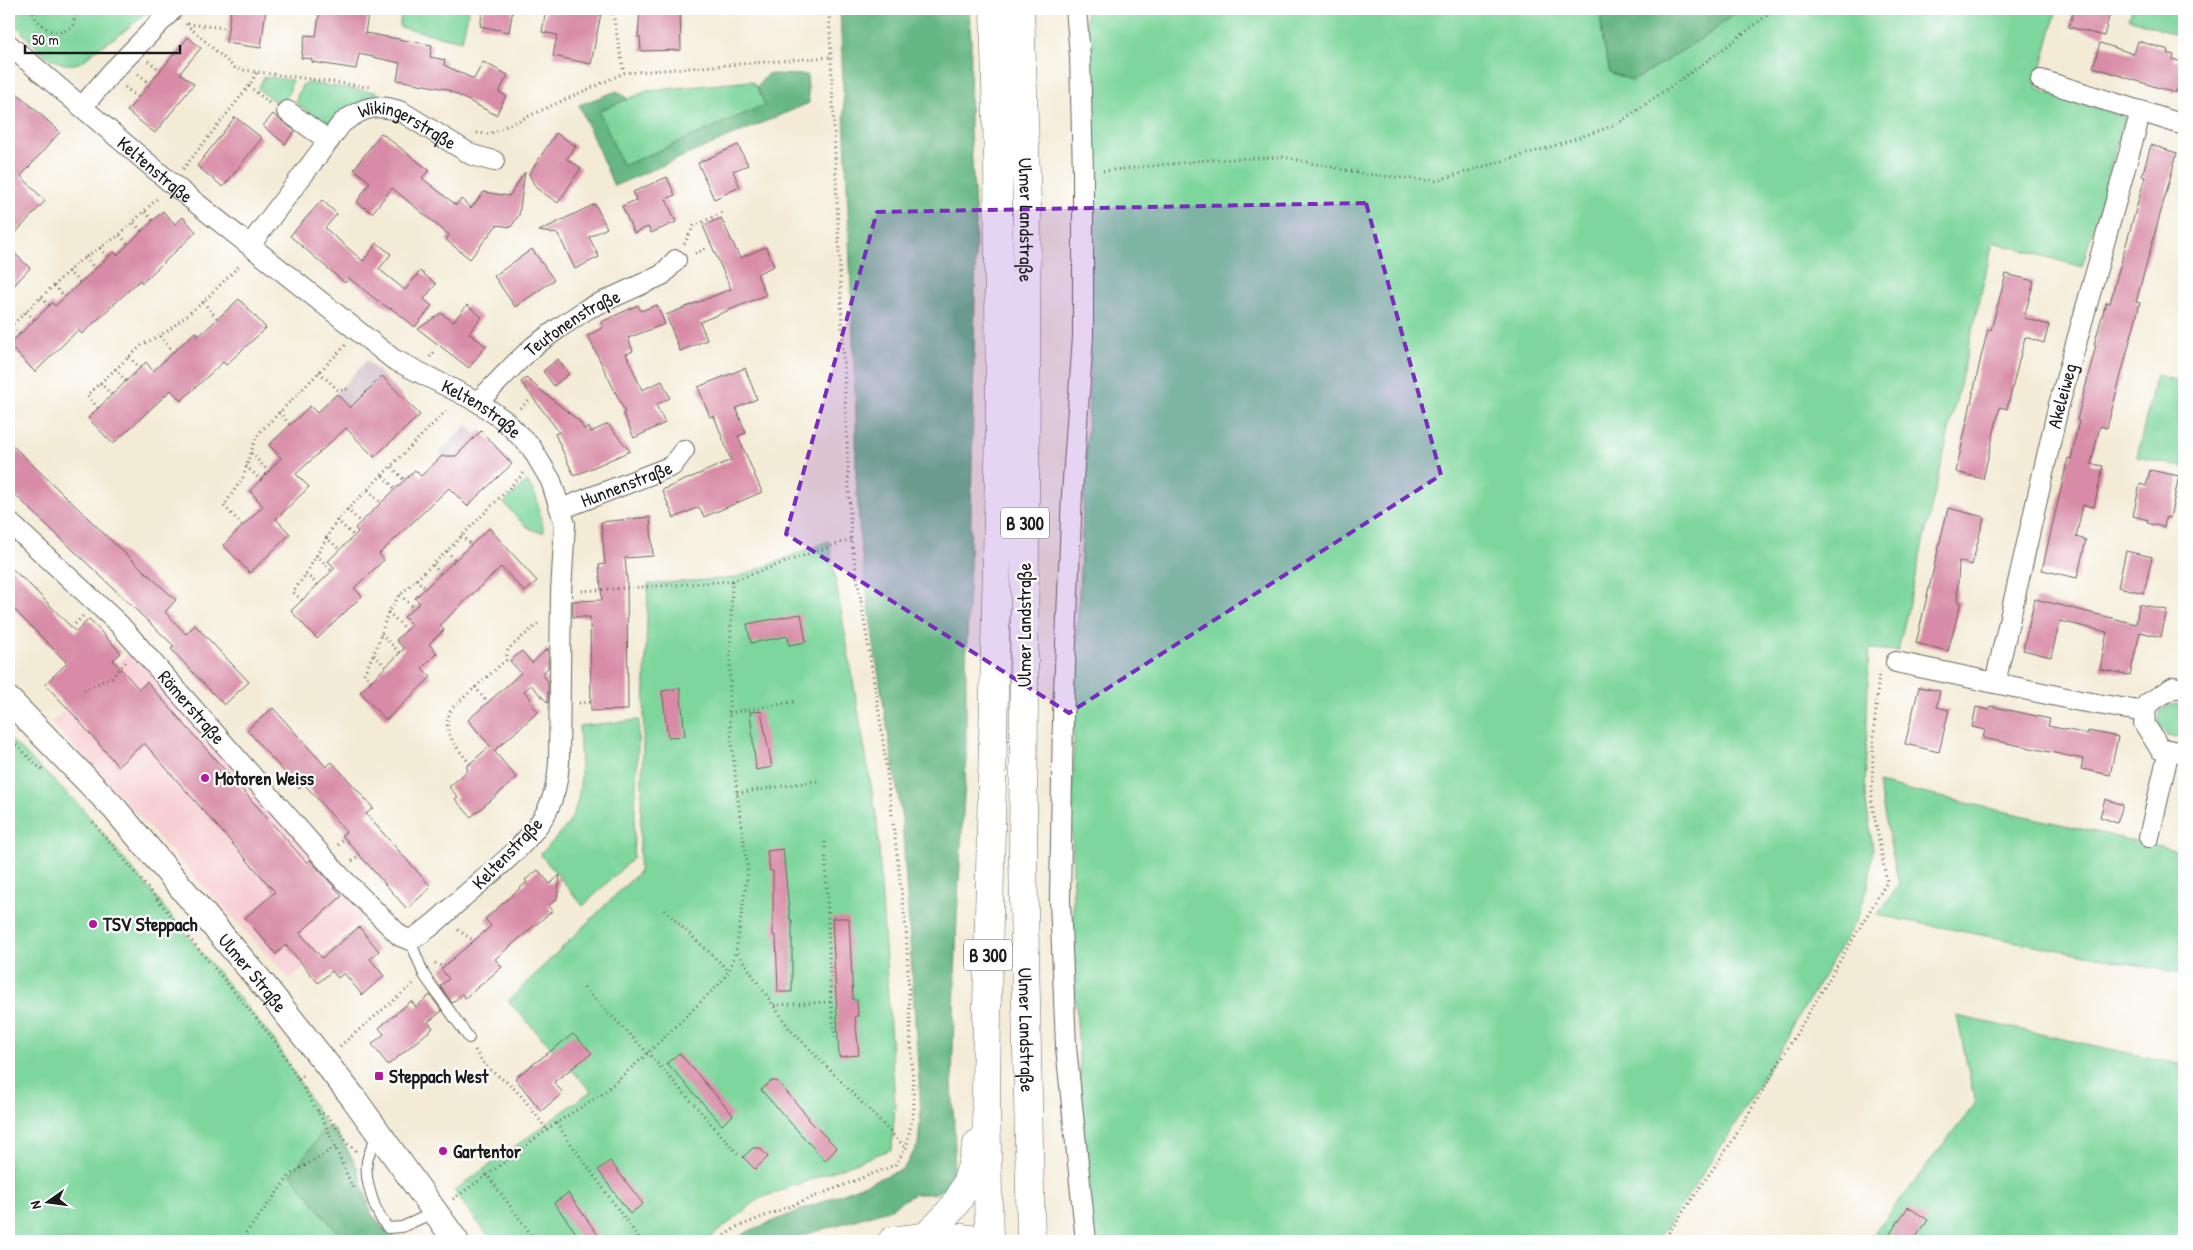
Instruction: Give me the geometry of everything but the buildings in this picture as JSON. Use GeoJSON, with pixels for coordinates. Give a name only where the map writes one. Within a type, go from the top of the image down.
{"type":"FeatureCollection","features":[{"type":"Feature","properties":{"kind":"main road","name":"Ulmer Landstraße"},"geometry":{"type":"LineString","coordinates":[[990,1241],[986,1103],[1000,423],[998,168],[994,9]]}},
{"type":"Feature","properties":{"kind":"main road","name":"Ulmer Landstraße"},"geometry":{"type":"LineString","coordinates":[[1020,9],[1027,202],[1023,858],[1031,1241]]}},
{"type":"Feature","properties":{"kind":"main road"},"geometry":{"type":"LineString","coordinates":[[926,1236],[943,1220],[957,1202],[969,1180],[986,1103]]}},
{"type":"Feature","properties":{"kind":"main road"},"geometry":{"type":"LineString","coordinates":[[892,1241],[926,1236],[960,1237],[985,1241]]}},
{"type":"Feature","properties":{"kind":"street"},"geometry":{"type":"LineString","coordinates":[[82,107],[111,73],[173,9]]}},
{"type":"Feature","properties":{"kind":"street"},"geometry":{"type":"LineString","coordinates":[[1076,9],[1080,56],[1083,174],[1083,338],[1072,494],[1064,697],[1060,900],[1066,1047],[1086,1241]]}},
{"type":"Feature","properties":{"kind":"street","name":"Keltenstraße"},"geometry":{"type":"LineString","coordinates":[[9,45],[171,183],[359,332],[404,366],[471,398],[504,421],[531,447],[551,481],[565,524],[560,592],[559,763],[557,784],[546,813],[525,840],[502,864],[433,924],[410,940]]}},
{"type":"Feature","properties":{"kind":"street"},"geometry":{"type":"LineString","coordinates":[[2041,80],[2184,125]]}},
{"type":"Feature","properties":{"kind":"street","name":"Wikingerstraße"},"geometry":{"type":"LineString","coordinates":[[252,247],[342,123],[360,109],[373,107],[402,112],[472,155],[494,161]]}},
{"type":"Feature","properties":{"kind":"street","name":"Wikingerstraße"},"geometry":{"type":"LineString","coordinates":[[286,111],[329,141]]}},
{"type":"Feature","properties":{"kind":"street","name":"Akeleiweg"},"geometry":{"type":"LineString","coordinates":[[1995,683],[2058,408],[2141,111]]}},
{"type":"Feature","properties":{"kind":"street","name":"Teutonenstraße"},"geometry":{"type":"LineString","coordinates":[[471,398],[547,337],[587,309],[662,275],[676,260]]}},
{"type":"Feature","properties":{"kind":"street","name":"Hunnenstraße"},"geometry":{"type":"LineString","coordinates":[[561,509],[672,466],[684,450]]}},
{"type":"Feature","properties":{"kind":"street","name":"Römerstraße"},"geometry":{"type":"LineString","coordinates":[[9,522],[118,624],[338,874],[400,936],[410,940]]}},
{"type":"Feature","properties":{"kind":"street"},"geometry":{"type":"LineString","coordinates":[[1896,662],[2080,701],[2145,712]]}},
{"type":"Feature","properties":{"kind":"street"},"geometry":{"type":"LineString","coordinates":[[2148,837],[2177,749],[2160,749],[2144,723],[2145,712],[2147,704],[2174,686],[2183,684]]}},
{"type":"Feature","properties":{"kind":"street","name":"Ulmer Straße"},"geometry":{"type":"LineString","coordinates":[[9,700],[114,808],[262,983],[352,1096],[456,1241]]}},
{"type":"Feature","properties":{"kind":"lane"},"geometry":{"type":"LineString","coordinates":[[410,940],[424,975],[469,1038]]}},
{"type":"Feature","properties":{"kind":"lane"},"geometry":{"type":"LineString","coordinates":[[378,1134],[367,1161],[372,1198],[380,1220],[388,1228],[395,1228],[435,1212]]}},
{"type":"Feature","properties":{"kind":"path"},"geometry":{"type":"LineString","coordinates":[[30,9],[40,26],[50,31],[60,32],[69,30],[73,26],[78,9]]}},
{"type":"Feature","properties":{"kind":"path"},"geometry":{"type":"LineString","coordinates":[[612,9],[624,73]]}},
{"type":"Feature","properties":{"kind":"path"},"geometry":{"type":"LineString","coordinates":[[716,1241],[737,1227],[894,1165],[906,1148],[914,1110],[906,928],[881,725],[852,539],[829,9]]}},
{"type":"Feature","properties":{"kind":"path"},"geometry":{"type":"LineString","coordinates":[[1083,174],[1208,160],[1284,157],[1365,174],[1435,181],[1550,147],[1616,125],[1714,56],[1775,9]]}},
{"type":"Feature","properties":{"kind":"path"},"geometry":{"type":"LineString","coordinates":[[225,28],[186,24],[236,69],[377,88]]}},
{"type":"Feature","properties":{"kind":"path"},"geometry":{"type":"LineString","coordinates":[[470,129],[478,133],[489,134],[624,73],[830,57]]}},
{"type":"Feature","properties":{"kind":"path"},"geometry":{"type":"LineString","coordinates":[[20,334],[11,326],[68,271],[85,257],[120,235],[144,212],[171,183],[249,86],[257,72]]}},
{"type":"Feature","properties":{"kind":"path"},"geometry":{"type":"LineString","coordinates":[[249,86],[278,111],[286,111]]}},
{"type":"Feature","properties":{"kind":"path"},"geometry":{"type":"LineString","coordinates":[[144,212],[153,221]]}},
{"type":"Feature","properties":{"kind":"path"},"geometry":{"type":"LineString","coordinates":[[676,260],[694,226],[724,212]]}},
{"type":"Feature","properties":{"kind":"path"},"geometry":{"type":"LineString","coordinates":[[134,222],[142,231]]}},
{"type":"Feature","properties":{"kind":"path"},"geometry":{"type":"LineString","coordinates":[[120,235],[128,244]]}},
{"type":"Feature","properties":{"kind":"path"},"geometry":{"type":"LineString","coordinates":[[98,408],[87,395],[142,346],[160,336],[203,302],[252,247]]}},
{"type":"Feature","properties":{"kind":"path"},"geometry":{"type":"LineString","coordinates":[[100,248],[108,257]]}},
{"type":"Feature","properties":{"kind":"path"},"geometry":{"type":"LineString","coordinates":[[85,257],[95,269]]}},
{"type":"Feature","properties":{"kind":"path"},"geometry":{"type":"LineString","coordinates":[[68,271],[80,283]]}},
{"type":"Feature","properties":{"kind":"path"},"geometry":{"type":"LineString","coordinates":[[54,286],[65,297]]}},
{"type":"Feature","properties":{"kind":"path"},"geometry":{"type":"LineString","coordinates":[[42,298],[50,306]]}},
{"type":"Feature","properties":{"kind":"path"},"geometry":{"type":"LineString","coordinates":[[203,302],[218,319]]}},
{"type":"Feature","properties":{"kind":"path"},"geometry":{"type":"LineString","coordinates":[[26,312],[35,320]]}},
{"type":"Feature","properties":{"kind":"path"},"geometry":{"type":"LineString","coordinates":[[242,525],[224,506],[243,477],[260,432],[359,332]]}},
{"type":"Feature","properties":{"kind":"path"},"geometry":{"type":"LineString","coordinates":[[160,336],[173,352]]}},
{"type":"Feature","properties":{"kind":"path"},"geometry":{"type":"LineString","coordinates":[[129,357],[140,368]]}},
{"type":"Feature","properties":{"kind":"path"},"geometry":{"type":"LineString","coordinates":[[115,369],[126,380]]}},
{"type":"Feature","properties":{"kind":"path"},"geometry":{"type":"LineString","coordinates":[[319,372],[339,391],[351,388]]}},
{"type":"Feature","properties":{"kind":"path"},"geometry":{"type":"LineString","coordinates":[[100,383],[112,395]]}},
{"type":"Feature","properties":{"kind":"path"},"geometry":{"type":"LineString","coordinates":[[302,600],[293,592],[306,574],[326,536],[337,520],[392,467],[471,398]]}},
{"type":"Feature","properties":{"kind":"path"},"geometry":{"type":"LineString","coordinates":[[278,412],[290,425]]}},
{"type":"Feature","properties":{"kind":"path"},"geometry":{"type":"LineString","coordinates":[[251,453],[269,472]]}},
{"type":"Feature","properties":{"kind":"path"},"geometry":{"type":"LineString","coordinates":[[371,681],[364,674],[374,655],[388,612],[400,595],[448,551],[538,458]]}},
{"type":"Feature","properties":{"kind":"path"},"geometry":{"type":"LineString","coordinates":[[246,466],[262,481]]}},
{"type":"Feature","properties":{"kind":"path"},"geometry":{"type":"LineString","coordinates":[[392,467],[404,480]]}},
{"type":"Feature","properties":{"kind":"path"},"geometry":{"type":"LineString","coordinates":[[383,476],[395,489]]}},
{"type":"Feature","properties":{"kind":"path"},"geometry":{"type":"LineString","coordinates":[[368,490],[381,502]]}},
{"type":"Feature","properties":{"kind":"path"},"geometry":{"type":"LineString","coordinates":[[347,509],[360,522]]}},
{"type":"Feature","properties":{"kind":"path"},"geometry":{"type":"LineString","coordinates":[[337,520],[354,536]]}},
{"type":"Feature","properties":{"kind":"path"},"geometry":{"type":"LineString","coordinates":[[326,536],[340,550]]}},
{"type":"Feature","properties":{"kind":"path"},"geometry":{"type":"LineString","coordinates":[[462,536],[470,544]]}},
{"type":"Feature","properties":{"kind":"path"},"geometry":{"type":"LineString","coordinates":[[560,592],[732,581],[852,539]]}},
{"type":"Feature","properties":{"kind":"path"},"geometry":{"type":"LineString","coordinates":[[448,551],[455,560]]}},
{"type":"Feature","properties":{"kind":"path"},"geometry":{"type":"LineString","coordinates":[[316,555],[332,571]]}},
{"type":"Feature","properties":{"kind":"path"},"geometry":{"type":"LineString","coordinates":[[433,565],[440,573]]}},
{"type":"Feature","properties":{"kind":"path"},"geometry":{"type":"LineString","coordinates":[[306,574],[318,585]]}},
{"type":"Feature","properties":{"kind":"path"},"geometry":{"type":"LineString","coordinates":[[416,579],[425,588]]}},
{"type":"Feature","properties":{"kind":"path"},"geometry":{"type":"LineString","coordinates":[[435,1212],[556,1123],[602,1094],[648,1053],[729,971],[736,951],[748,871],[736,793],[729,713],[732,581]]}},
{"type":"Feature","properties":{"kind":"path"},"geometry":{"type":"LineString","coordinates":[[400,595],[414,608]]}},
{"type":"Feature","properties":{"kind":"path"},"geometry":{"type":"LineString","coordinates":[[388,612],[407,630]]}},
{"type":"Feature","properties":{"kind":"path"},"geometry":{"type":"LineString","coordinates":[[470,764],[451,740],[446,720],[453,706],[506,660],[508,649],[547,616],[560,615]]}},
{"type":"Feature","properties":{"kind":"path"},"geometry":{"type":"LineString","coordinates":[[381,634],[400,653]]}},
{"type":"Feature","properties":{"kind":"path"},"geometry":{"type":"LineString","coordinates":[[84,690],[112,677],[139,648]]}},
{"type":"Feature","properties":{"kind":"path"},"geometry":{"type":"LineString","coordinates":[[374,655],[386,667]]}},
{"type":"Feature","properties":{"kind":"path"},"geometry":{"type":"LineString","coordinates":[[1663,1241],[1733,1140],[1887,882],[1872,804],[1873,745],[1882,659],[1896,662]]}},
{"type":"Feature","properties":{"kind":"path"},"geometry":{"type":"LineString","coordinates":[[475,687],[486,700]]}},
{"type":"Feature","properties":{"kind":"path"},"geometry":{"type":"LineString","coordinates":[[729,713],[797,701]]}},
{"type":"Feature","properties":{"kind":"path"},"geometry":{"type":"LineString","coordinates":[[9,738],[45,772]]}},
{"type":"Feature","properties":{"kind":"path"},"geometry":{"type":"LineString","coordinates":[[736,793],[817,781]]}},
{"type":"Feature","properties":{"kind":"path"},"geometry":{"type":"LineString","coordinates":[[87,814],[275,1041],[325,1124],[355,1193]]}},
{"type":"Feature","properties":{"kind":"path"},"geometry":{"type":"LineString","coordinates":[[824,842],[830,1002],[835,1038]]}},
{"type":"Feature","properties":{"kind":"path"},"geometry":{"type":"LineString","coordinates":[[664,910],[729,971]]}},
{"type":"Feature","properties":{"kind":"path"},"geometry":{"type":"LineString","coordinates":[[736,951],[789,1028],[906,1148]]}},
{"type":"Feature","properties":{"kind":"path"},"geometry":{"type":"LineString","coordinates":[[298,1079],[424,975]]}},
{"type":"Feature","properties":{"kind":"path"},"geometry":{"type":"LineString","coordinates":[[584,988],[648,1053],[740,1155]]}},
{"type":"Feature","properties":{"kind":"path"},"geometry":{"type":"LineString","coordinates":[[774,1005],[830,1002]]}},
{"type":"Feature","properties":{"kind":"path"},"geometry":{"type":"LineString","coordinates":[[469,1038],[482,1062],[496,1076],[510,1085],[547,1130]]}},
{"type":"Feature","properties":{"kind":"path"},"geometry":{"type":"LineString","coordinates":[[556,1123],[641,1241]]}},
{"type":"Feature","properties":{"kind":"path"},"geometry":{"type":"LineString","coordinates":[[240,1241],[291,1174],[336,1147]]}},
{"type":"Feature","properties":{"kind":"path"},"geometry":{"type":"LineString","coordinates":[[487,1175],[536,1241]]}},
{"type":"Feature","properties":{"kind":"highlighted area"},"geometry":{"type":"Polygon","coordinates":[[[1366,203],[1441,475],[1069,713],[786,534],[877,212],[1366,203]]]}},
{"type":"Feature","properties":{"kind":"shaded area"},"geometry":{"type":"Polygon","coordinates":[[[367,360],[420,415],[374,457],[325,405],[367,360]]]}},
{"type":"Feature","properties":{"kind":"shaded area"},"geometry":{"type":"Polygon","coordinates":[[[467,425],[477,435],[481,431],[512,464],[467,506],[430,467],[442,456],[439,453],[467,425]]]}},
{"type":"Feature","properties":{"kind":"shaded area"},"geometry":{"type":"Polygon","coordinates":[[[137,646],[372,909],[290,979],[51,722],[137,646]]]}},
{"type":"Feature","properties":{"kind":"green space"},"geometry":{"type":"Polygon","coordinates":[[[9,9],[149,9],[131,26],[97,49],[84,61],[69,64],[59,62],[40,51],[9,18],[9,9]]]}},
{"type":"Feature","properties":{"kind":"green space"},"geometry":{"type":"Polygon","coordinates":[[[402,9],[469,9],[462,41],[399,27],[402,9]]]}},
{"type":"Feature","properties":{"kind":"green space"},"geometry":{"type":"Polygon","coordinates":[[[840,9],[969,9],[971,41],[970,130],[976,222],[970,565],[966,663],[966,762],[957,917],[952,1082],[955,1148],[951,1186],[933,1194],[914,1194],[888,1210],[784,1241],[731,1241],[751,1230],[903,1169],[918,1145],[921,1113],[902,820],[874,646],[860,540],[856,475],[856,414],[840,9]]]}},
{"type":"Feature","properties":{"kind":"green space"},"geometry":{"type":"Polygon","coordinates":[[[1086,9],[1602,9],[1600,12],[1603,42],[1610,72],[1633,81],[1712,32],[1739,9],[2057,9],[2036,89],[2125,117],[2082,267],[1993,242],[1898,651],[1869,649],[1865,795],[1873,849],[1869,883],[1858,917],[1731,1132],[1657,1241],[1090,1241],[1074,970],[1072,824],[1075,675],[1090,377],[1091,177],[1086,9]]]}},
{"type":"Feature","properties":{"kind":"green space"},"geometry":{"type":"Polygon","coordinates":[[[1602,9],[1739,9],[1712,32],[1633,81],[1610,72],[1603,42],[1600,12],[1602,9]]]}},
{"type":"Feature","properties":{"kind":"green space"},"geometry":{"type":"Polygon","coordinates":[[[2132,9],[2184,9],[2184,38],[2129,18],[2132,9]]]}},
{"type":"Feature","properties":{"kind":"green space"},"geometry":{"type":"Polygon","coordinates":[[[767,74],[807,75],[809,103],[614,186],[579,105],[617,91],[628,99],[599,111],[623,166],[765,105],[757,87],[767,74]]]}},
{"type":"Feature","properties":{"kind":"green space"},"geometry":{"type":"Polygon","coordinates":[[[264,77],[292,80],[287,98],[279,105],[258,89],[264,77]]]}},
{"type":"Feature","properties":{"kind":"green space"},"geometry":{"type":"Polygon","coordinates":[[[751,81],[757,87],[765,105],[623,166],[599,111],[647,91],[751,81]]]}},
{"type":"Feature","properties":{"kind":"green space"},"geometry":{"type":"Polygon","coordinates":[[[308,83],[377,92],[380,95],[348,108],[333,121],[322,122],[295,102],[302,85],[308,83]]]}},
{"type":"Feature","properties":{"kind":"green space"},"geometry":{"type":"Polygon","coordinates":[[[2156,375],[2184,382],[2184,468],[2137,457],[2156,375]]]}},
{"type":"Feature","properties":{"kind":"green space"},"geometry":{"type":"Polygon","coordinates":[[[527,481],[536,496],[544,532],[527,526],[504,503],[527,481]]]}},
{"type":"Feature","properties":{"kind":"green space"},"geometry":{"type":"Polygon","coordinates":[[[829,541],[877,820],[895,1104],[892,1149],[759,1199],[706,1241],[492,1241],[454,1191],[591,1091],[508,1001],[639,872],[648,584],[735,578],[829,541]]]}},
{"type":"Feature","properties":{"kind":"green space"},"geometry":{"type":"Polygon","coordinates":[[[2175,703],[2184,705],[2184,734],[2177,738],[2167,736],[2158,723],[2161,710],[2175,703]]]}},
{"type":"Feature","properties":{"kind":"green space"},"geometry":{"type":"Polygon","coordinates":[[[639,720],[633,858],[583,906],[540,854],[571,819],[575,808],[581,773],[579,726],[639,720]]]}},
{"type":"Feature","properties":{"kind":"green space","name":"TSV Steppach"},"geometry":{"type":"Polygon","coordinates":[[[9,738],[81,807],[275,1041],[325,1124],[319,1135],[321,1153],[291,1174],[344,1241],[9,1241],[9,738]]]}},
{"type":"Feature","properties":{"kind":"green space"},"geometry":{"type":"Polygon","coordinates":[[[1878,783],[2184,852],[2184,974],[1877,915],[1899,885],[1878,783]]]}},
{"type":"Feature","properties":{"kind":"green space"},"geometry":{"type":"Polygon","coordinates":[[[1957,1016],[2184,1065],[2184,1241],[1868,1241],[1975,1104],[1957,1016]]]}},
{"type":"Feature","properties":{"kind":"green space"},"geometry":{"type":"Polygon","coordinates":[[[327,1126],[334,1129],[357,1167],[371,1213],[390,1236],[409,1241],[344,1241],[291,1174],[327,1126]]]}},
{"type":"Feature","properties":{"kind":"place","name":"Motoren Weiss"},"geometry":{"type":"Point","coordinates":[205,778]}},
{"type":"Feature","properties":{"kind":"place","name":"TSV Steppach"},"geometry":{"type":"Point","coordinates":[93,924]}},
{"type":"Feature","properties":{"kind":"place","name":"Steppach West"},"geometry":{"type":"Point","coordinates":[379,1076]}},
{"type":"Feature","properties":{"kind":"place","name":"Gartentor"},"geometry":{"type":"Point","coordinates":[443,1151]}}]}
